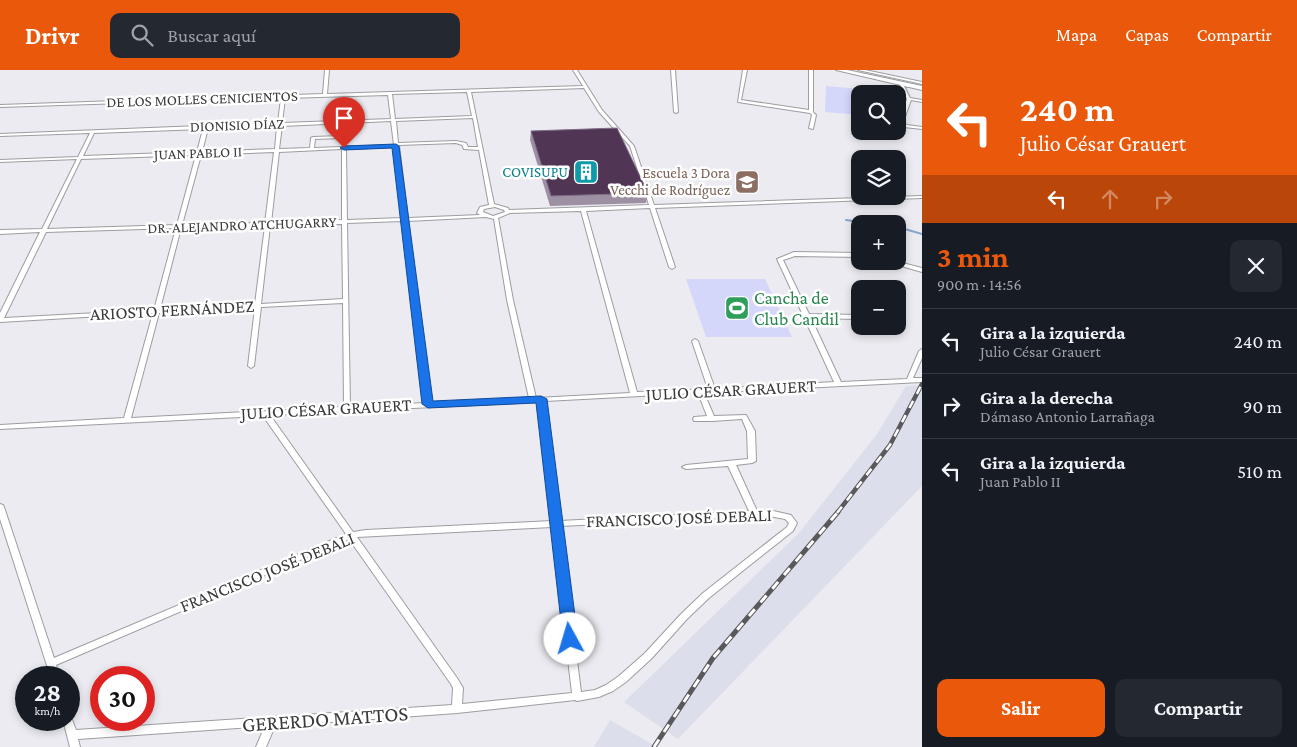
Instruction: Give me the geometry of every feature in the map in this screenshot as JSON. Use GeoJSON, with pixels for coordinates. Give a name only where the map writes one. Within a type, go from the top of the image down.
{"type":"FeatureCollection","features":[{"type":"Feature","properties":{"kind":"street"},"geometry":{"type":"LineString","coordinates":[[325,95],[327,70]]}},
{"type":"Feature","properties":{"kind":"street"},"geometry":{"type":"LineString","coordinates":[[575,70],[603,115],[632,146],[654,207],[672,267]]}},
{"type":"Feature","properties":{"kind":"street"},"geometry":{"type":"LineString","coordinates":[[672,70],[676,112]]}},
{"type":"Feature","properties":{"kind":"street"},"geometry":{"type":"LineString","coordinates":[[745,70],[739,101],[812,112]]}},
{"type":"Feature","properties":{"kind":"street"},"geometry":{"type":"LineString","coordinates":[[811,70],[812,112],[814,115],[811,128]]}},
{"type":"Feature","properties":{"kind":"street"},"geometry":{"type":"LineString","coordinates":[[839,70],[864,72],[922,84]]}},
{"type":"Feature","properties":{"kind":"street"},"geometry":{"type":"LineString","coordinates":[[864,72],[922,89]]}},
{"type":"Feature","properties":{"kind":"street"},"geometry":{"type":"LineString","coordinates":[[903,84],[903,91],[909,99],[922,101]]}},
{"type":"Feature","properties":{"kind":"street","name":"DE LOS MOLLES CENICIENTOS"},"geometry":{"type":"LineString","coordinates":[[0,106],[584,86]]}},
{"type":"Feature","properties":{"kind":"street"},"geometry":{"type":"LineString","coordinates":[[469,90],[492,205]]}},
{"type":"Feature","properties":{"kind":"street"},"geometry":{"type":"LineString","coordinates":[[390,93],[428,404]]}},
{"type":"Feature","properties":{"kind":"street"},"geometry":{"type":"LineString","coordinates":[[252,366],[283,97]]}},
{"type":"Feature","properties":{"kind":"street"},"geometry":{"type":"LineString","coordinates":[[909,99],[901,122],[906,126],[922,128]]}},
{"type":"Feature","properties":{"kind":"street","name":"DIONISIO DÍAZ"},"geometry":{"type":"LineString","coordinates":[[0,135],[474,117]]}},
{"type":"Feature","properties":{"kind":"street"},"geometry":{"type":"LineString","coordinates":[[127,420],[158,311],[206,127]]}},
{"type":"Feature","properties":{"kind":"street"},"geometry":{"type":"LineString","coordinates":[[0,320],[93,131]]}},
{"type":"Feature","properties":{"kind":"street"},"geometry":{"type":"LineString","coordinates":[[312,149],[313,138],[341,137]]}},
{"type":"Feature","properties":{"kind":"street","name":"JUAN PABLO II"},"geometry":{"type":"LineString","coordinates":[[0,161],[456,142],[463,143],[468,148],[481,149]]}},
{"type":"Feature","properties":{"kind":"street"},"geometry":{"type":"LineString","coordinates":[[344,148],[344,301],[347,408]]}},
{"type":"Feature","properties":{"kind":"street"},"geometry":{"type":"LineString","coordinates":[[577,697],[557,522],[537,399],[510,300],[496,218],[506,215],[508,212],[922,197]]}},
{"type":"Feature","properties":{"kind":"street"},"geometry":{"type":"LineString","coordinates":[[484,216],[480,213],[481,209],[492,205],[502,206],[508,212]]}},
{"type":"Feature","properties":{"kind":"street"},"geometry":{"type":"LineString","coordinates":[[584,210],[634,394]]}},
{"type":"Feature","properties":{"kind":"street","name":"DR. ALEJANDRO ATCHUGARRY"},"geometry":{"type":"LineString","coordinates":[[0,232],[267,225],[484,216],[496,218]]}},
{"type":"Feature","properties":{"kind":"street"},"geometry":{"type":"LineString","coordinates":[[839,385],[781,264],[782,257],[794,254],[851,256]]}},
{"type":"Feature","properties":{"kind":"street"},"geometry":{"type":"LineString","coordinates":[[906,266],[922,270]]}},
{"type":"Feature","properties":{"kind":"street","name":"ARIOSTO FERNÁNDEZ"},"geometry":{"type":"LineString","coordinates":[[0,320],[344,301]]}},
{"type":"Feature","properties":{"kind":"street"},"geometry":{"type":"LineString","coordinates":[[806,316],[851,317]]}},
{"type":"Feature","properties":{"kind":"street"},"geometry":{"type":"LineString","coordinates":[[695,341],[712,390]]}},
{"type":"Feature","properties":{"kind":"street"},"geometry":{"type":"LineString","coordinates":[[909,381],[922,351]]}},
{"type":"Feature","properties":{"kind":"street","name":"JULIO CÉSAR GRAUERT"},"geometry":{"type":"LineString","coordinates":[[0,426],[922,380]]}},
{"type":"Feature","properties":{"kind":"street"},"geometry":{"type":"LineString","coordinates":[[700,391],[712,419]]}},
{"type":"Feature","properties":{"kind":"street"},"geometry":{"type":"LineString","coordinates":[[265,412],[454,680],[458,688],[457,709]]}},
{"type":"Feature","properties":{"kind":"street"},"geometry":{"type":"LineString","coordinates":[[686,467],[752,461],[751,431],[744,417],[696,419]]}},
{"type":"Feature","properties":{"kind":"street"},"geometry":{"type":"LineString","coordinates":[[731,463],[754,514]]}},
{"type":"Feature","properties":{"kind":"street"},"geometry":{"type":"LineString","coordinates":[[0,507],[52,666]]}},
{"type":"Feature","properties":{"kind":"street","name":"FRANCISCO JOSÉ DEBALI"},"geometry":{"type":"LineString","coordinates":[[51,663],[350,535],[557,522],[778,513],[792,520]]}},
{"type":"Feature","properties":{"kind":"street","name":"GERERDO MATTOS"},"geometry":{"type":"LineString","coordinates":[[72,735],[457,709],[577,697],[606,691],[624,679],[675,624],[717,586],[790,529],[792,520]]}},
{"type":"Feature","properties":{"kind":"street"},"geometry":{"type":"LineString","coordinates":[[261,747],[270,723]]}},
{"type":"Feature","properties":{"kind":"street"},"geometry":{"type":"LineString","coordinates":[[71,731],[75,747]]}},
{"type":"Feature","properties":{"kind":"shaded area"},"geometry":{"type":"Polygon","coordinates":[[[826,86],[851,88],[851,114],[825,112],[826,86]]]}},
{"type":"Feature","properties":{"kind":"shaded area","name":"Cancha de Club Candil"},"geometry":{"type":"Polygon","coordinates":[[[686,279],[765,279],[792,337],[706,337],[686,279]]]}},
{"type":"Feature","properties":{"kind":"shaded area"},"geometry":{"type":"Polygon","coordinates":[[[922,385],[922,486],[678,739],[624,702],[799,533],[877,434],[906,386],[922,385]]]}},
{"type":"Feature","properties":{"kind":"shaded area"},"geometry":{"type":"Polygon","coordinates":[[[610,720],[657,747],[594,747],[610,720]]]}},
{"type":"Feature","properties":{"kind":"building","name":"COVISUPU"},"geometry":{"type":"Polygon","coordinates":[[[617,128],[648,193],[551,196],[531,131],[617,128]]]}},
{"type":"Feature","properties":{"kind":"waterway"},"geometry":{"type":"LineString","coordinates":[[846,220],[851,221]]}},
{"type":"Feature","properties":{"kind":"waterway"},"geometry":{"type":"LineString","coordinates":[[906,229],[922,234]]}},
{"type":"Feature","properties":{"kind":"railway"},"geometry":{"type":"LineString","coordinates":[[837,513],[890,445],[922,384]]}},
{"type":"Feature","properties":{"kind":"railway"},"geometry":{"type":"LineString","coordinates":[[654,747],[713,658],[838,512]]}},
{"type":"Feature","properties":{"kind":"place","name":"COVISUPU"},"geometry":{"type":"Point","coordinates":[586,172]}},
{"type":"Feature","properties":{"kind":"place","name":"Escuela 3 Dora Vecchi de Rodríguez"},"geometry":{"type":"Point","coordinates":[747,182]}},
{"type":"Feature","properties":{"kind":"place","name":"Cancha de Club Candil"},"geometry":{"type":"Point","coordinates":[737,308]}},
{"type":"Feature","properties":{"kind":"route"},"geometry":{"type":"LineString","coordinates":[[344,148],[396,146],[428,404],[541,399],[570,639]]}}]}
